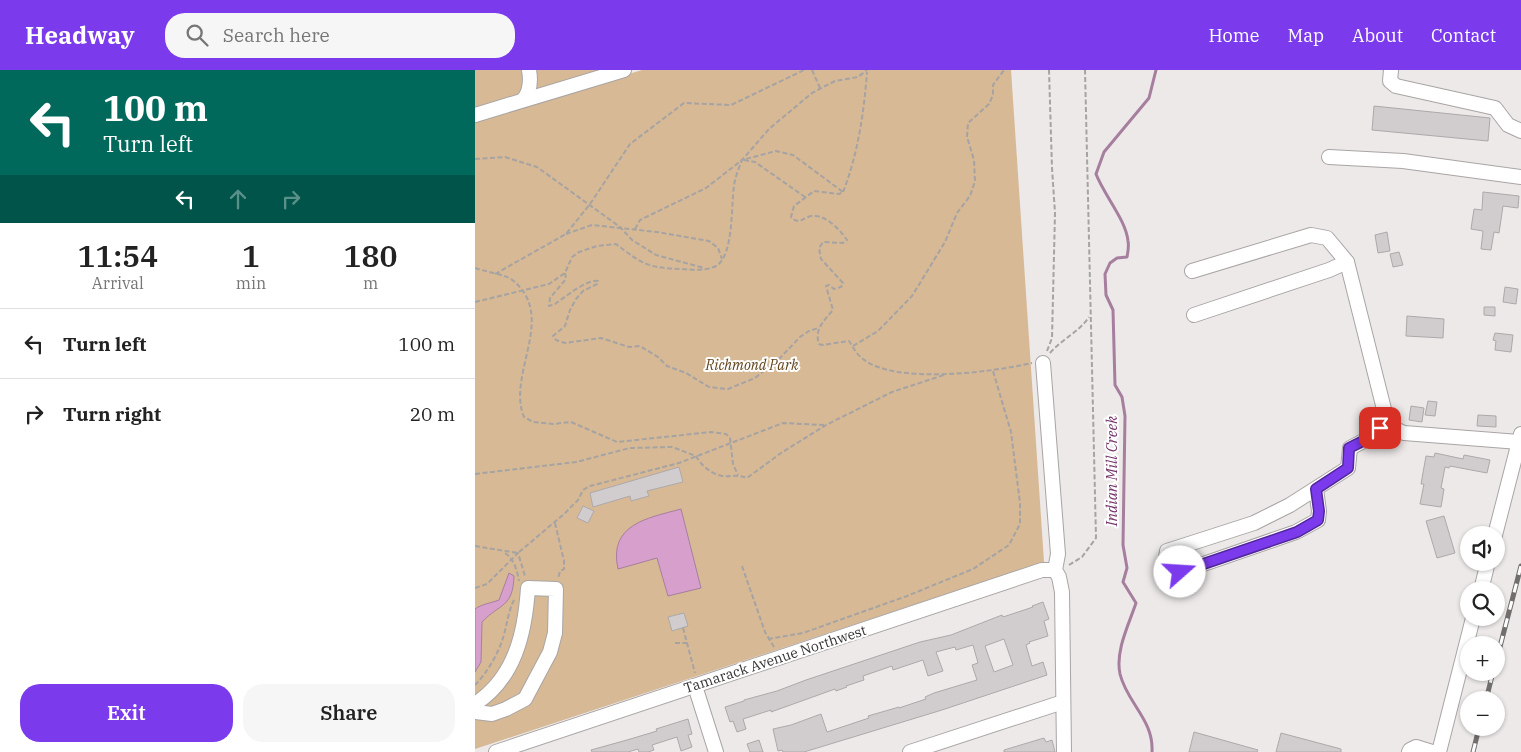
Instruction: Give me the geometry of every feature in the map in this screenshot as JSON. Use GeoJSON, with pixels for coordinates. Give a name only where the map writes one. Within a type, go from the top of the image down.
{"type":"FeatureCollection","features":[{"type":"Feature","properties":{"kind":"street"},"geometry":{"type":"LineString","coordinates":[[523,100],[529,89],[529,70]]}},
{"type":"Feature","properties":{"kind":"street"},"geometry":{"type":"LineString","coordinates":[[475,115],[624,70]]}},
{"type":"Feature","properties":{"kind":"street"},"geometry":{"type":"LineString","coordinates":[[1391,70],[1390,81],[1396,86],[1495,108],[1508,125],[1521,131]]}},
{"type":"Feature","properties":{"kind":"street"},"geometry":{"type":"LineString","coordinates":[[1329,157],[1403,161],[1521,177]]}},
{"type":"Feature","properties":{"kind":"street"},"geometry":{"type":"LineString","coordinates":[[1192,270],[1311,235],[1327,238],[1347,262],[1387,421],[1391,427],[1404,433],[1520,438],[1497,526]]}},
{"type":"Feature","properties":{"kind":"street"},"geometry":{"type":"LineString","coordinates":[[1194,315],[1329,270],[1347,262]]}},
{"type":"Feature","properties":{"kind":"street"},"geometry":{"type":"LineString","coordinates":[[1044,361],[1058,554],[1055,570],[1063,592],[1064,752]]}},
{"type":"Feature","properties":{"kind":"street"},"geometry":{"type":"LineString","coordinates":[[1316,489],[1319,511],[1318,520],[1297,532],[1163,578],[1167,551],[1254,523],[1291,505],[1348,468],[1349,448],[1373,436],[1387,421]]}},
{"type":"Feature","properties":{"kind":"street","name":"Tamarack Avenue Northwest"},"geometry":{"type":"LineString","coordinates":[[496,752],[1042,570],[1055,570]]}},
{"type":"Feature","properties":{"kind":"street"},"geometry":{"type":"LineString","coordinates":[[475,704],[502,680],[513,661],[526,616],[521,589],[556,588],[555,633],[550,652],[525,699],[492,714],[475,712]]}},
{"type":"Feature","properties":{"kind":"street"},"geometry":{"type":"LineString","coordinates":[[1439,752],[1471,626]]}},
{"type":"Feature","properties":{"kind":"street"},"geometry":{"type":"LineString","coordinates":[[696,686],[716,752]]}},
{"type":"Feature","properties":{"kind":"street"},"geometry":{"type":"LineString","coordinates":[[911,752],[1063,702]]}},
{"type":"Feature","properties":{"kind":"street"},"geometry":{"type":"LineString","coordinates":[[1409,752],[1412,748],[1416,747],[1432,752]]}},
{"type":"Feature","properties":{"kind":"path"},"geometry":{"type":"LineString","coordinates":[[566,234],[590,204],[630,144],[684,103],[731,105],[804,70]]}},
{"type":"Feature","properties":{"kind":"path"},"geometry":{"type":"LineString","coordinates":[[812,70],[821,89]]}},
{"type":"Feature","properties":{"kind":"path"},"geometry":{"type":"LineString","coordinates":[[635,229],[640,220],[706,188],[741,160],[769,129],[812,93],[835,81],[858,77],[867,70]]}},
{"type":"Feature","properties":{"kind":"path"},"geometry":{"type":"LineString","coordinates":[[867,70],[864,107],[850,175],[843,192],[839,194],[814,191],[794,206],[791,217],[799,222],[813,215],[821,217],[842,232],[847,240],[843,243],[823,242],[819,248],[821,259],[843,283],[834,289],[829,285],[826,286],[833,310],[818,328],[817,337],[819,344],[849,341],[862,359],[877,367],[900,372],[948,374],[993,371],[1044,361],[1051,351],[1081,327],[1090,316]]}},
{"type":"Feature","properties":{"kind":"path"},"geometry":{"type":"LineString","coordinates":[[853,346],[878,331],[912,296],[945,242],[957,213],[969,196],[975,181],[974,160],[967,137],[968,123],[989,104],[993,94],[993,85],[1004,70]]}},
{"type":"Feature","properties":{"kind":"path"},"geometry":{"type":"LineString","coordinates":[[1044,361],[1053,338],[1054,294],[1055,213],[1049,70]]}},
{"type":"Feature","properties":{"kind":"path"},"geometry":{"type":"LineString","coordinates":[[1055,570],[1071,564],[1082,557],[1096,538],[1085,70]]}},
{"type":"Feature","properties":{"kind":"path"},"geometry":{"type":"LineString","coordinates":[[741,160],[776,151],[793,155],[843,192]]}},
{"type":"Feature","properties":{"kind":"path"},"geometry":{"type":"LineString","coordinates":[[475,159],[505,157],[537,168],[590,204],[621,227],[632,240],[656,255],[707,269]]}},
{"type":"Feature","properties":{"kind":"path"},"geometry":{"type":"LineString","coordinates":[[741,160],[755,162],[805,196]]}},
{"type":"Feature","properties":{"kind":"path"},"geometry":{"type":"LineString","coordinates":[[741,160],[734,186],[731,224],[725,255],[718,265],[707,269],[657,268],[638,261],[616,244],[597,246],[579,252],[572,257],[565,273],[565,279],[549,298],[549,306],[588,282],[598,281],[597,284],[583,291],[572,305],[565,326],[553,336],[556,340],[565,342],[601,338],[629,347],[640,346],[658,357],[667,366],[687,373],[709,387],[728,389],[755,378],[780,358],[800,337],[809,330],[818,328]]}},
{"type":"Feature","properties":{"kind":"path"},"geometry":{"type":"LineString","coordinates":[[495,274],[566,234],[592,225],[621,227],[709,241],[718,248],[722,260]]}},
{"type":"Feature","properties":{"kind":"path"},"geometry":{"type":"LineString","coordinates":[[475,268],[510,278],[524,291],[531,309],[532,331],[520,389],[519,406],[524,417],[533,422],[553,424],[571,422],[617,442],[711,432],[726,434],[730,438],[733,464],[738,475]]}},
{"type":"Feature","properties":{"kind":"path"},"geometry":{"type":"LineString","coordinates":[[475,302],[549,284],[565,273]]}},
{"type":"Feature","properties":{"kind":"path"},"geometry":{"type":"LineString","coordinates":[[768,639],[803,633],[907,596],[973,569],[1009,544],[1019,524],[1020,503],[1011,432],[993,371]]}},
{"type":"Feature","properties":{"kind":"path"},"geometry":{"type":"LineString","coordinates":[[475,474],[576,462],[630,448],[672,447],[696,456],[701,465],[721,476],[738,475],[747,478],[781,453],[826,425],[892,392],[948,374]]}},
{"type":"Feature","properties":{"kind":"path"},"geometry":{"type":"LineString","coordinates":[[475,588],[487,584],[511,558],[555,523],[578,500],[583,490],[590,486],[679,463],[783,423],[826,425]]}},
{"type":"Feature","properties":{"kind":"path"},"geometry":{"type":"LineString","coordinates":[[555,523],[564,561],[564,569],[559,571],[556,588]]}},
{"type":"Feature","properties":{"kind":"path"},"geometry":{"type":"LineString","coordinates":[[475,546],[518,553]]}},
{"type":"Feature","properties":{"kind":"path"},"geometry":{"type":"LineString","coordinates":[[504,552],[511,558],[518,574],[521,589]]}},
{"type":"Feature","properties":{"kind":"path"},"geometry":{"type":"LineString","coordinates":[[475,685],[493,659],[503,640],[511,606],[521,589],[518,553]]}},
{"type":"Feature","properties":{"kind":"path"},"geometry":{"type":"LineString","coordinates":[[742,566],[768,639],[774,646],[778,658]]}},
{"type":"Feature","properties":{"kind":"path"},"geometry":{"type":"LineString","coordinates":[[683,628],[696,686]]}},
{"type":"Feature","properties":{"kind":"path"},"geometry":{"type":"LineString","coordinates":[[675,643],[687,643]]}},
{"type":"Feature","properties":{"kind":"green space"},"geometry":{"type":"Polygon","coordinates":[[[475,70],[603,70],[475,108],[475,70]]]}},
{"type":"Feature","properties":{"kind":"green space","name":"Richmond Park"},"geometry":{"type":"Polygon","coordinates":[[[642,70],[1011,70],[1044,562],[475,749],[475,121],[642,70]]]}},
{"type":"Feature","properties":{"kind":"shaded area"},"geometry":{"type":"Polygon","coordinates":[[[681,509],[701,588],[668,596],[657,558],[618,569],[616,554],[619,542],[633,526],[644,520],[681,509]]]}},
{"type":"Feature","properties":{"kind":"shaded area"},"geometry":{"type":"Polygon","coordinates":[[[509,573],[514,576],[508,600],[482,622],[481,662],[475,672],[475,609],[499,600],[509,573]]]}},
{"type":"Feature","properties":{"kind":"building"},"geometry":{"type":"Polygon","coordinates":[[[1374,106],[1490,118],[1488,141],[1372,130],[1374,106]]]}},
{"type":"Feature","properties":{"kind":"building"},"geometry":{"type":"Polygon","coordinates":[[[1483,192],[1519,196],[1518,208],[1503,206],[1499,233],[1494,232],[1491,250],[1481,249],[1483,231],[1471,229],[1474,209],[1482,210],[1483,192]]]}},
{"type":"Feature","properties":{"kind":"building"},"geometry":{"type":"Polygon","coordinates":[[[1387,232],[1390,251],[1378,253],[1375,235],[1387,232]]]}},
{"type":"Feature","properties":{"kind":"building"},"geometry":{"type":"Polygon","coordinates":[[[1399,252],[1403,265],[1393,267],[1390,254],[1399,252]]]}},
{"type":"Feature","properties":{"kind":"building"},"geometry":{"type":"Polygon","coordinates":[[[1505,287],[1518,289],[1516,304],[1503,302],[1505,287]]]}},
{"type":"Feature","properties":{"kind":"building"},"geometry":{"type":"Polygon","coordinates":[[[1484,307],[1495,307],[1495,316],[1484,315],[1484,307]]]}},
{"type":"Feature","properties":{"kind":"building"},"geometry":{"type":"Polygon","coordinates":[[[1407,316],[1444,319],[1443,338],[1406,336],[1407,316]]]}},
{"type":"Feature","properties":{"kind":"building"},"geometry":{"type":"Polygon","coordinates":[[[1495,333],[1513,335],[1511,352],[1495,350],[1496,341],[1493,340],[1495,333]]]}},
{"type":"Feature","properties":{"kind":"building"},"geometry":{"type":"Polygon","coordinates":[[[1428,401],[1437,402],[1435,416],[1425,415],[1428,401]]]}},
{"type":"Feature","properties":{"kind":"building"},"geometry":{"type":"Polygon","coordinates":[[[1411,406],[1424,408],[1422,422],[1409,420],[1411,406]]]}},
{"type":"Feature","properties":{"kind":"building"},"geometry":{"type":"Polygon","coordinates":[[[1478,415],[1496,416],[1496,427],[1477,426],[1478,415]]]}},
{"type":"Feature","properties":{"kind":"building"},"geometry":{"type":"Polygon","coordinates":[[[1435,453],[1463,459],[1464,455],[1490,460],[1487,473],[1450,466],[1449,468],[1445,467],[1441,488],[1444,489],[1441,507],[1420,504],[1426,456],[1434,457],[1435,453]]]}},
{"type":"Feature","properties":{"kind":"building"},"geometry":{"type":"Polygon","coordinates":[[[679,467],[683,482],[647,491],[649,496],[631,501],[630,496],[593,507],[590,493],[679,467]]]}},
{"type":"Feature","properties":{"kind":"building"},"geometry":{"type":"Polygon","coordinates":[[[583,506],[594,511],[588,523],[577,518],[583,506]]]}},
{"type":"Feature","properties":{"kind":"building"},"geometry":{"type":"Polygon","coordinates":[[[1444,516],[1455,553],[1437,558],[1426,521],[1444,516]]]}},
{"type":"Feature","properties":{"kind":"building"},"geometry":{"type":"Polygon","coordinates":[[[1043,602],[1049,619],[1044,621],[1048,636],[1029,642],[1026,645],[1032,666],[1043,662],[1047,675],[942,710],[804,752],[778,751],[773,729],[791,725],[821,714],[827,732],[869,718],[868,716],[926,699],[925,697],[934,693],[977,680],[972,665],[978,663],[973,645],[956,650],[955,647],[936,652],[943,671],[928,676],[923,660],[893,670],[892,666],[863,676],[864,680],[836,691],[835,689],[771,712],[771,710],[743,719],[746,729],[737,732],[733,721],[730,722],[725,707],[920,642],[951,635],[1002,615],[1003,617],[1043,602]],[[1004,639],[985,646],[994,672],[1013,665],[1004,639]]]}},
{"type":"Feature","properties":{"kind":"building"},"geometry":{"type":"Polygon","coordinates":[[[684,613],[688,626],[672,631],[668,617],[684,613]]]}},
{"type":"Feature","properties":{"kind":"building"},"geometry":{"type":"Polygon","coordinates":[[[688,719],[692,734],[688,735],[692,747],[681,751],[677,737],[652,745],[654,750],[648,752],[639,752],[638,749],[628,752],[592,752],[591,750],[657,731],[656,729],[688,719]]]}},
{"type":"Feature","properties":{"kind":"building"},"geometry":{"type":"Polygon","coordinates":[[[1194,732],[1258,750],[1257,752],[1189,752],[1194,732]]]}},
{"type":"Feature","properties":{"kind":"building"},"geometry":{"type":"Polygon","coordinates":[[[1281,733],[1341,749],[1341,752],[1276,752],[1281,733]]]}},
{"type":"Feature","properties":{"kind":"building"},"geometry":{"type":"Polygon","coordinates":[[[1044,738],[1046,742],[1052,740],[1055,752],[1004,752],[1004,750],[1044,738]]]}},
{"type":"Feature","properties":{"kind":"building"},"geometry":{"type":"Polygon","coordinates":[[[759,740],[763,752],[750,752],[747,744],[759,740]]]}},
{"type":"Feature","properties":{"kind":"waterway","name":"Indian Mill Creek"},"geometry":{"type":"LineString","coordinates":[[1152,752],[1149,730],[1123,684],[1119,665],[1121,647],[1136,603],[1123,582],[1127,568],[1123,545],[1125,416],[1122,397],[1115,385],[1113,310],[1106,295],[1105,274],[1110,263],[1117,258],[1127,257],[1128,243],[1119,216],[1096,174],[1104,152],[1149,98],[1156,70]]}},
{"type":"Feature","properties":{"kind":"railway"},"geometry":{"type":"LineString","coordinates":[[1503,636],[1521,566]]}},
{"type":"Feature","properties":{"kind":"railway"},"geometry":{"type":"LineString","coordinates":[[1488,691],[1491,681]]}},
{"type":"Feature","properties":{"kind":"railway"},"geometry":{"type":"LineString","coordinates":[[1473,752],[1477,736]]}},
{"type":"Feature","properties":{"kind":"route"},"geometry":{"type":"LineString","coordinates":[[1180,572],[1297,532],[1318,520],[1319,511],[1316,489],[1348,468],[1349,448],[1373,436],[1380,428]]}}]}
